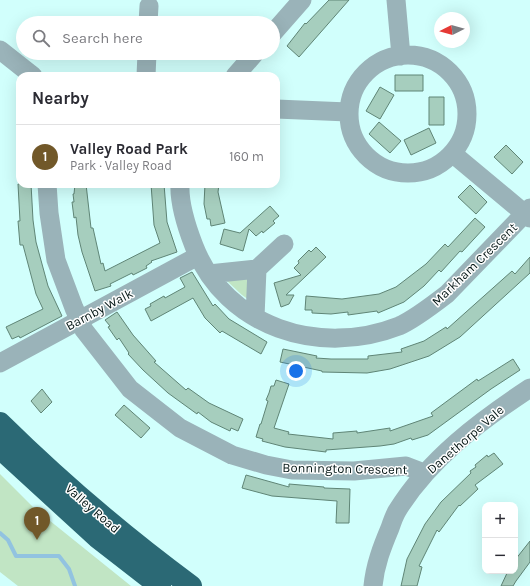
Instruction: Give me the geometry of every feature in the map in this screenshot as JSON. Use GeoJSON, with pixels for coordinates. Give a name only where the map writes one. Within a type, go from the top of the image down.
{"type":"FeatureCollection","features":[{"type":"Feature","properties":{"kind":"highway","name":"Valley Road"},"geometry":{"type":"LineString","coordinates":[[0,423],[101,516],[191,586]]}},
{"type":"Feature","properties":{"kind":"highway","name":"Valley Road"},"geometry":{"type":"LineString","coordinates":[[0,448],[97,537],[160,586]]}},
{"type":"Feature","properties":{"kind":"street"},"geometry":{"type":"LineString","coordinates":[[280,25],[302,0]]}},
{"type":"Feature","properties":{"kind":"street"},"geometry":{"type":"LineString","coordinates":[[396,0],[401,56]]}},
{"type":"Feature","properties":{"kind":"street"},"geometry":{"type":"LineString","coordinates":[[0,50],[28,72]]}},
{"type":"Feature","properties":{"kind":"street"},"geometry":{"type":"LineString","coordinates":[[401,56],[419,56],[436,62],[450,73],[460,87],[466,104],[466,122],[462,138],[452,153],[441,163],[428,170],[414,173],[399,173],[383,168],[368,159],[357,146],[350,130],[348,112],[356,86],[364,74],[375,65],[387,59],[401,56]]}},
{"type":"Feature","properties":{"kind":"street"},"geometry":{"type":"LineString","coordinates":[[146,72],[147,60]]}},
{"type":"Feature","properties":{"kind":"street"},"geometry":{"type":"LineString","coordinates":[[238,72],[249,60]]}},
{"type":"Feature","properties":{"kind":"street"},"geometry":{"type":"LineString","coordinates":[[280,109],[348,112]]}},
{"type":"Feature","properties":{"kind":"street"},"geometry":{"type":"LineString","coordinates":[[452,153],[528,213]]}},
{"type":"Feature","properties":{"kind":"street","name":"Bonnington Crescent"},"geometry":{"type":"LineString","coordinates":[[47,188],[49,213],[56,260],[84,330],[130,389],[180,428],[232,455],[266,465],[292,470],[354,471],[406,466],[419,471],[423,475]]}},
{"type":"Feature","properties":{"kind":"street","name":"Markham Crescent"},"geometry":{"type":"LineString","coordinates":[[180,188],[187,229],[198,256],[209,274],[229,300],[255,317],[276,328],[302,336],[328,338],[365,336],[399,326],[434,305],[528,213]]}},
{"type":"Feature","properties":{"kind":"street"},"geometry":{"type":"LineString","coordinates":[[209,274],[257,269],[284,244]]}},
{"type":"Feature","properties":{"kind":"street","name":"Barnby Walk"},"geometry":{"type":"LineString","coordinates":[[0,363],[198,256]]}},
{"type":"Feature","properties":{"kind":"street"},"geometry":{"type":"LineString","coordinates":[[255,317],[257,269]]}},
{"type":"Feature","properties":{"kind":"street","name":"Danethorpe Vale"},"geometry":{"type":"LineString","coordinates":[[373,586],[374,575],[380,552],[396,512],[423,475],[449,449],[495,411],[530,388]]}},
{"type":"Feature","properties":{"kind":"green space"},"geometry":{"type":"Polygon","coordinates":[[[250,275],[252,302],[226,280],[250,275]]]}},
{"type":"Feature","properties":{"kind":"green space"},"geometry":{"type":"Polygon","coordinates":[[[0,474],[34,508],[131,586],[18,586],[0,572],[0,474]]]}},
{"type":"Feature","properties":{"kind":"building"},"geometry":{"type":"Polygon","coordinates":[[[329,0],[349,0],[299,57],[287,46],[305,23],[306,24],[329,0]]]}},
{"type":"Feature","properties":{"kind":"building"},"geometry":{"type":"Polygon","coordinates":[[[395,75],[423,75],[423,91],[395,91],[395,75]]]}},
{"type":"Feature","properties":{"kind":"building"},"geometry":{"type":"Polygon","coordinates":[[[380,87],[394,95],[380,119],[366,111],[380,87]]]}},
{"type":"Feature","properties":{"kind":"building"},"geometry":{"type":"Polygon","coordinates":[[[429,97],[444,97],[444,125],[429,125],[429,97]]]}},
{"type":"Feature","properties":{"kind":"building"},"geometry":{"type":"Polygon","coordinates":[[[379,122],[401,141],[390,153],[369,134],[379,122]]]}},
{"type":"Feature","properties":{"kind":"building"},"geometry":{"type":"Polygon","coordinates":[[[429,128],[436,143],[411,155],[404,140],[429,128]]]}},
{"type":"Feature","properties":{"kind":"building"},"geometry":{"type":"Polygon","coordinates":[[[506,145],[523,162],[512,174],[494,157],[506,145]]]}},
{"type":"Feature","properties":{"kind":"building"},"geometry":{"type":"Polygon","coordinates":[[[470,185],[487,202],[476,214],[458,197],[470,185]]]}},
{"type":"Feature","properties":{"kind":"building"},"geometry":{"type":"Polygon","coordinates":[[[18,188],[31,188],[36,242],[48,286],[62,316],[20,338],[19,336],[12,339],[6,327],[43,309],[36,294],[23,245],[20,245],[18,221],[20,221],[18,188]]]}},
{"type":"Feature","properties":{"kind":"building"},"geometry":{"type":"Polygon","coordinates":[[[75,188],[86,188],[91,228],[93,228],[101,264],[103,263],[105,271],[160,243],[154,225],[151,188],[164,188],[167,222],[177,252],[151,261],[152,262],[146,266],[147,268],[133,275],[132,273],[110,284],[111,286],[95,291],[82,252],[76,217],[74,218],[72,202],[74,202],[75,188]]]}},
{"type":"Feature","properties":{"kind":"building"},"geometry":{"type":"Polygon","coordinates":[[[205,188],[218,188],[218,192],[225,223],[211,226],[210,219],[207,219],[204,204],[205,188]]]}},
{"type":"Feature","properties":{"kind":"building"},"geometry":{"type":"Polygon","coordinates":[[[270,206],[279,216],[273,221],[275,223],[263,233],[262,231],[256,236],[249,229],[243,251],[220,244],[224,229],[240,233],[270,206]]]}},
{"type":"Feature","properties":{"kind":"building"},"geometry":{"type":"Polygon","coordinates":[[[475,218],[485,227],[441,272],[439,270],[424,286],[404,302],[378,313],[377,311],[348,315],[348,312],[331,314],[312,313],[312,310],[305,310],[306,296],[342,299],[379,294],[396,287],[426,264],[445,244],[448,247],[475,218]]]}},
{"type":"Feature","properties":{"kind":"building"},"geometry":{"type":"Polygon","coordinates":[[[316,247],[326,257],[286,295],[294,295],[289,304],[281,307],[274,283],[301,275],[294,268],[299,263],[298,261],[309,250],[311,252],[316,247]]]}},
{"type":"Feature","properties":{"kind":"building"},"geometry":{"type":"Polygon","coordinates":[[[530,257],[530,273],[460,337],[429,356],[390,369],[367,373],[322,372],[280,362],[283,349],[317,356],[316,358],[331,359],[368,359],[368,356],[402,352],[401,349],[424,341],[446,327],[447,329],[512,271],[515,274],[530,257]]]}},
{"type":"Feature","properties":{"kind":"building"},"geometry":{"type":"Polygon","coordinates":[[[192,272],[213,306],[215,304],[229,319],[267,342],[261,354],[222,331],[220,333],[205,318],[193,298],[151,321],[145,309],[151,306],[150,304],[164,296],[165,298],[185,287],[180,278],[192,272]]]}},
{"type":"Feature","properties":{"kind":"building"},"geometry":{"type":"Polygon","coordinates":[[[117,312],[133,335],[156,361],[154,362],[186,390],[188,388],[209,403],[243,419],[238,431],[231,428],[230,431],[211,422],[198,412],[197,414],[168,393],[143,370],[128,354],[129,353],[119,338],[117,340],[108,327],[110,326],[105,320],[117,312]]]}},
{"type":"Feature","properties":{"kind":"building"},"geometry":{"type":"Polygon","coordinates":[[[513,359],[520,370],[491,389],[428,435],[412,440],[411,438],[394,444],[326,450],[326,452],[285,447],[262,441],[263,439],[256,437],[268,401],[266,400],[271,386],[274,386],[276,380],[289,384],[274,428],[289,432],[288,434],[333,439],[333,433],[357,431],[357,433],[390,428],[390,431],[433,416],[431,413],[477,379],[478,381],[513,359]]]}},
{"type":"Feature","properties":{"kind":"building"},"geometry":{"type":"Polygon","coordinates":[[[42,389],[52,402],[41,413],[31,401],[42,389]]]}},
{"type":"Feature","properties":{"kind":"building"},"geometry":{"type":"Polygon","coordinates":[[[124,405],[150,428],[141,438],[115,415],[124,405]]]}},
{"type":"Feature","properties":{"kind":"building"},"geometry":{"type":"Polygon","coordinates":[[[494,453],[503,464],[475,485],[478,489],[460,506],[459,505],[439,532],[437,530],[419,566],[422,567],[417,586],[401,586],[407,559],[425,524],[441,502],[471,473],[470,471],[476,467],[475,465],[487,455],[488,457],[494,453]]]}},
{"type":"Feature","properties":{"kind":"building"},"geometry":{"type":"Polygon","coordinates":[[[246,475],[289,487],[289,484],[350,489],[349,523],[336,523],[337,501],[272,496],[242,488],[246,475]]]}},
{"type":"Feature","properties":{"kind":"building"},"geometry":{"type":"Polygon","coordinates":[[[530,541],[530,562],[513,586],[501,586],[507,574],[518,574],[518,556],[530,541]]]}},
{"type":"Feature","properties":{"kind":"waterway"},"geometry":{"type":"LineString","coordinates":[[0,533],[8,540],[16,556],[59,556],[69,569],[75,586]]}},
{"type":"Feature","properties":{"kind":"place","name":"Valley Road Park"},"geometry":{"type":"Point","coordinates":[37,540]}}]}
